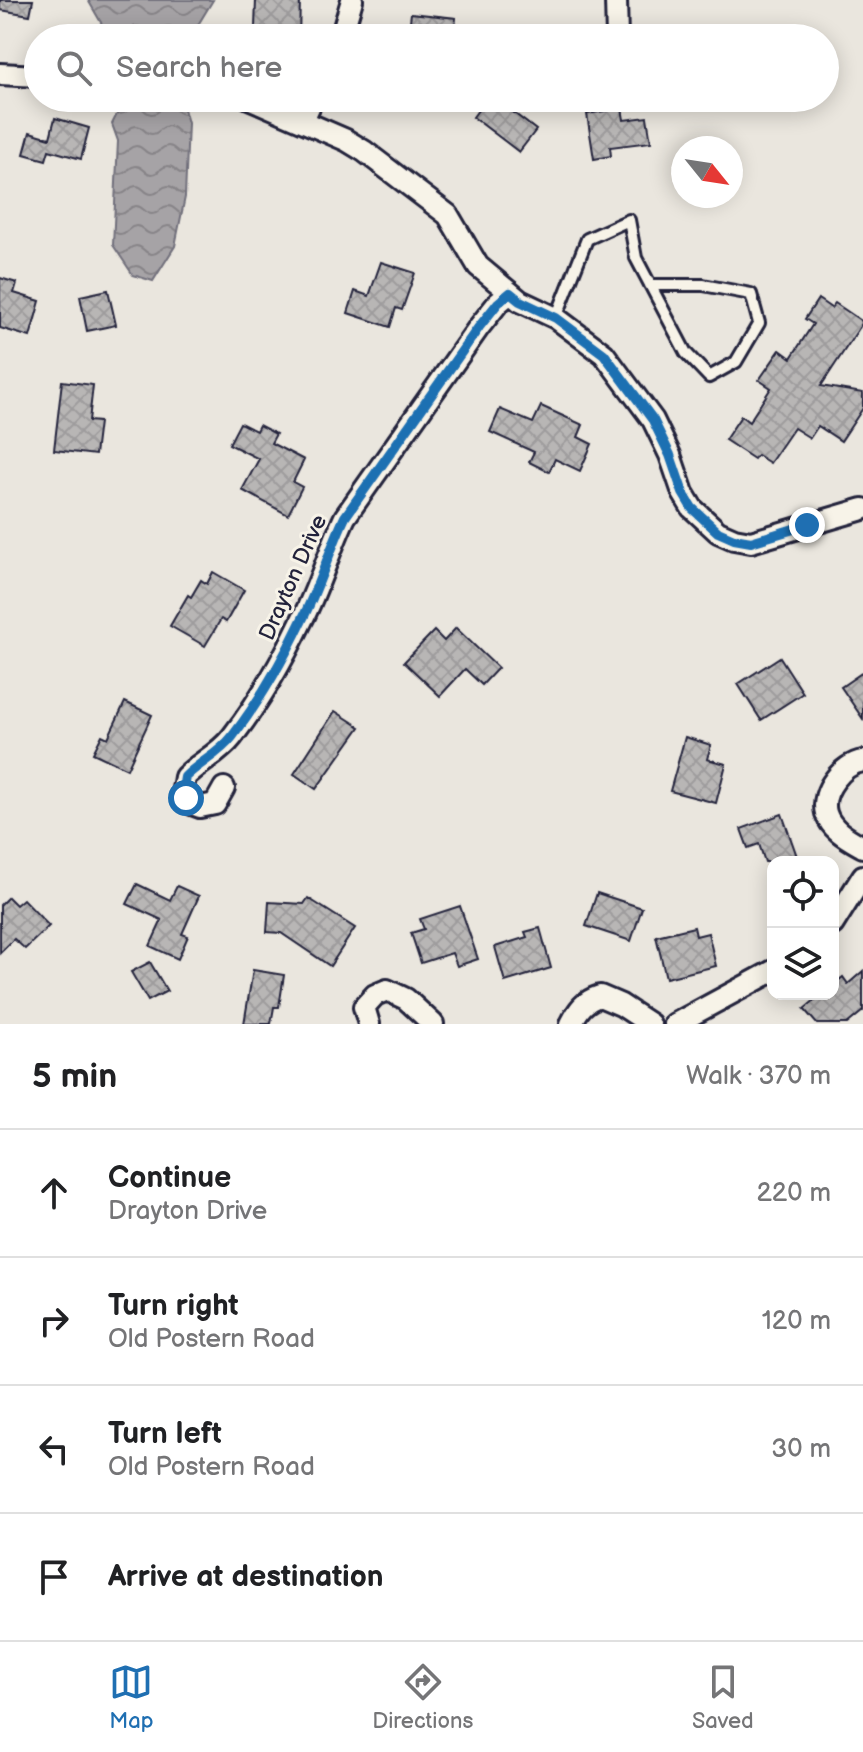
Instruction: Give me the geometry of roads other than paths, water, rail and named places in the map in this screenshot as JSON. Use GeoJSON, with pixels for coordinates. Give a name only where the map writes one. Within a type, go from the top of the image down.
{"type":"FeatureCollection","features":[{"type":"Feature","properties":{"kind":"street"},"geometry":{"type":"LineString","coordinates":[[345,24],[352,0]]}},
{"type":"Feature","properties":{"kind":"street"},"geometry":{"type":"LineString","coordinates":[[616,0],[617,24]]}},
{"type":"Feature","properties":{"kind":"street"},"geometry":{"type":"LineString","coordinates":[[0,74],[24,75]]}},
{"type":"Feature","properties":{"kind":"street"},"geometry":{"type":"LineString","coordinates":[[283,112],[364,151],[448,215],[478,266],[520,301],[556,318],[604,354],[653,420],[692,508],[718,532],[751,542],[863,509]]}},
{"type":"Feature","properties":{"kind":"street"},"geometry":{"type":"LineString","coordinates":[[303,120],[307,112]]}},
{"type":"Feature","properties":{"kind":"street","name":"Drayton Drive"},"geometry":{"type":"LineString","coordinates":[[224,788],[215,804],[200,807],[192,804],[183,789],[185,777],[212,758],[231,738],[268,683],[303,619],[345,517],[479,327],[510,293]]}},
{"type":"Feature","properties":{"kind":"street"},"geometry":{"type":"LineString","coordinates":[[863,761],[853,762],[839,774],[828,794],[825,811],[835,828],[863,847]]}},
{"type":"Feature","properties":{"kind":"street"},"geometry":{"type":"LineString","coordinates":[[839,914],[863,876]]}},
{"type":"Feature","properties":{"kind":"street"},"geometry":{"type":"LineString","coordinates":[[675,1024],[767,974]]}},
{"type":"Feature","properties":{"kind":"street"},"geometry":{"type":"LineString","coordinates":[[369,1024],[364,1007],[375,995],[387,990],[406,999],[433,1024]]}},
{"type":"Feature","properties":{"kind":"street"},"geometry":{"type":"LineString","coordinates":[[571,1024],[588,1000],[600,996],[621,1005],[650,1024]]}},
{"type":"Feature","properties":{"kind":"lane"},"geometry":{"type":"LineString","coordinates":[[556,318],[587,239],[629,220],[636,258],[650,285],[686,353],[709,377],[736,362],[759,323],[751,294],[703,285],[650,285]]}},
{"type":"Feature","properties":{"kind":"water"},"geometry":{"type":"Polygon","coordinates":[[[88,0],[213,0],[198,24],[102,24],[88,0]]]}},
{"type":"Feature","properties":{"kind":"water"},"geometry":{"type":"Polygon","coordinates":[[[118,112],[185,112],[188,123],[185,197],[175,246],[153,281],[133,275],[113,245],[118,141],[112,124],[118,112]]]}}]}
